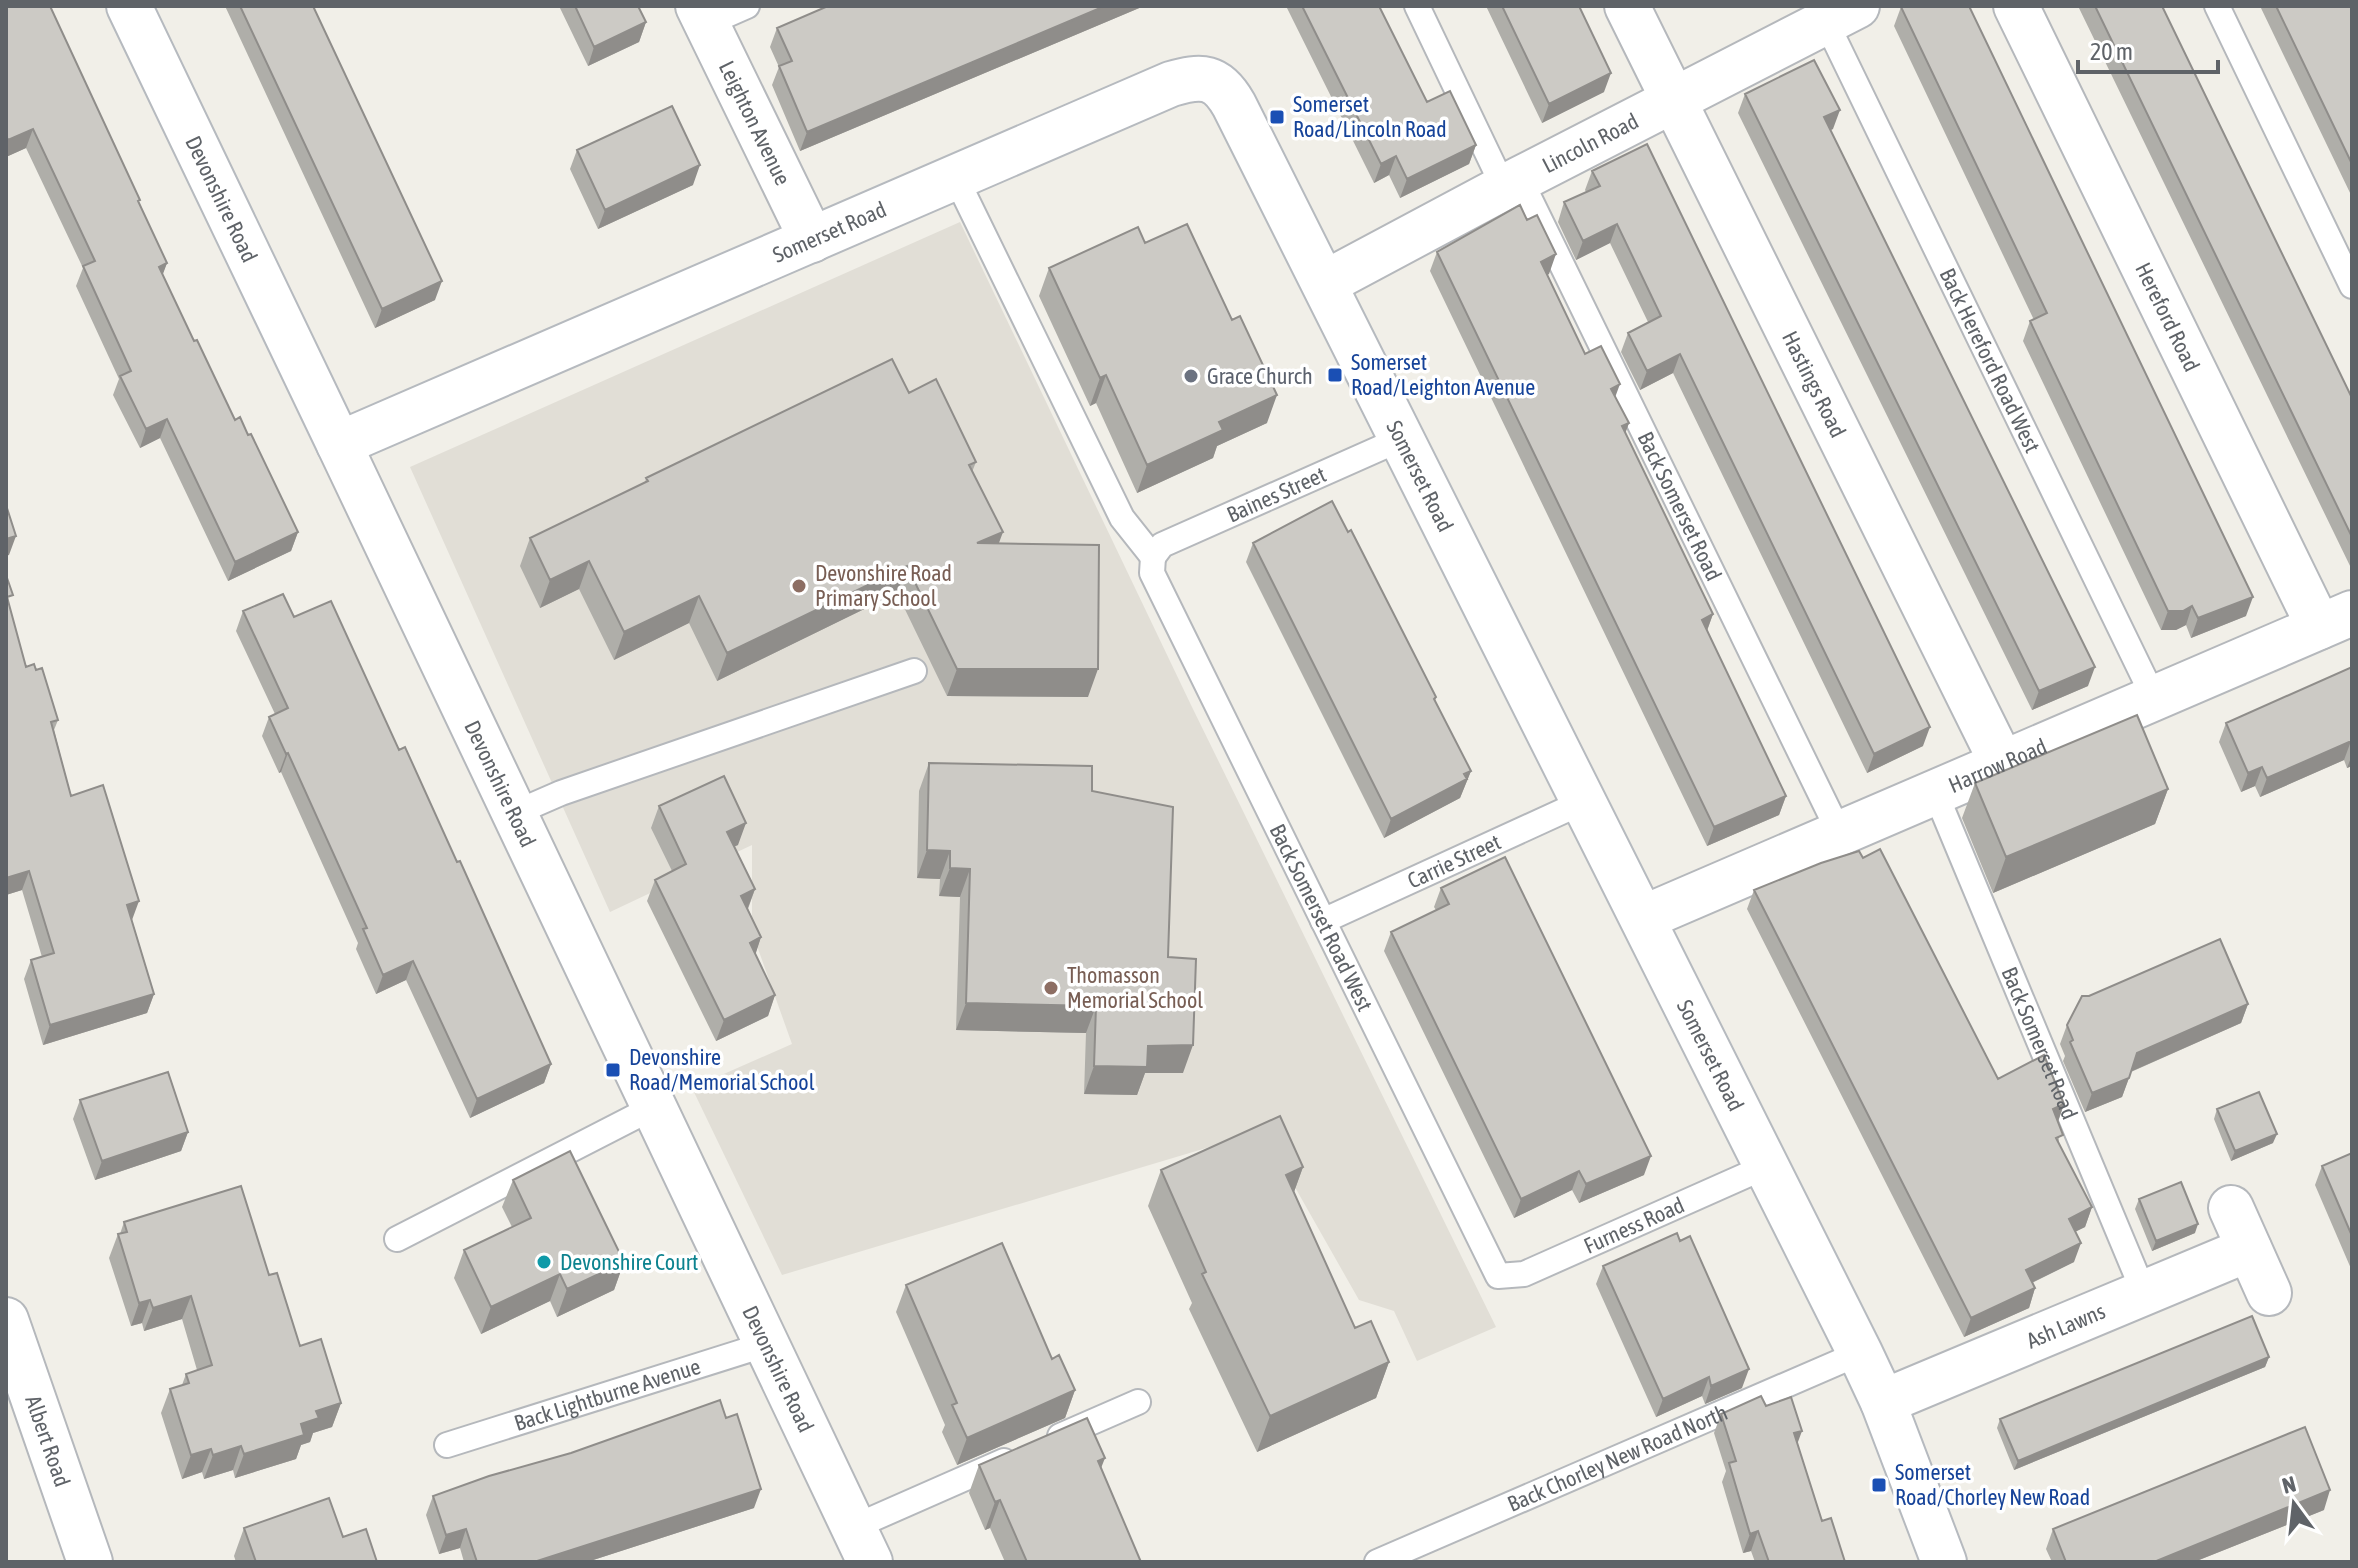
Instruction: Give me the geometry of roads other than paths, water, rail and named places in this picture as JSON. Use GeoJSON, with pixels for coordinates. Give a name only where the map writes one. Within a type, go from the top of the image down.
{"type":"FeatureCollection","features":[{"type":"Feature","properties":{"kind":"street","name":"Devonshire Road"},"geometry":{"type":"LineString","coordinates":[[129,6],[862,1544]]}},
{"type":"Feature","properties":{"kind":"street","name":"Hastings Road"},"geometry":{"type":"LineString","coordinates":[[1627,6],[2002,763]]}},
{"type":"Feature","properties":{"kind":"street","name":"Hereford Road"},"geometry":{"type":"LineString","coordinates":[[2016,6],[2336,620]]}},
{"type":"Feature","properties":{"kind":"street","name":"Lincoln Road"},"geometry":{"type":"LineString","coordinates":[[1325,283],[1841,14]]}},
{"type":"Feature","properties":{"kind":"street","name":"Leighton Avenue"},"geometry":{"type":"LineString","coordinates":[[702,15],[812,240]]}},
{"type":"Feature","properties":{"kind":"street","name":"Somerset Road"},"geometry":{"type":"LineString","coordinates":[[339,444],[1171,84],[1202,78],[1216,82],[1226,91],[1325,283],[1860,1353],[1883,1402],[1944,1562]]}},
{"type":"Feature","properties":{"kind":"street","name":"Harrow Road"},"geometry":{"type":"LineString","coordinates":[[1643,918],[2336,620]]}},
{"type":"Feature","properties":{"kind":"street"},"geometry":{"type":"LineString","coordinates":[[2231,1208],[2269,1293]]}},
{"type":"Feature","properties":{"kind":"street","name":"Ash Lawns"},"geometry":{"type":"LineString","coordinates":[[1883,1402],[2249,1249]]}},
{"type":"Feature","properties":{"kind":"street","name":"Albert Road"},"geometry":{"type":"LineString","coordinates":[[6,1320],[90,1562]]}},
{"type":"Feature","properties":{"kind":"lane"},"geometry":{"type":"LineString","coordinates":[[702,15],[747,6]]}},
{"type":"Feature","properties":{"kind":"lane","name":"Back Somerset Road"},"geometry":{"type":"LineString","coordinates":[[1417,6],[1512,184],[1839,832]]}},
{"type":"Feature","properties":{"kind":"lane"},"geometry":{"type":"LineString","coordinates":[[2217,6],[2352,286]]}},
{"type":"Feature","properties":{"kind":"lane","name":"Back Hereford Road West"},"geometry":{"type":"LineString","coordinates":[[1841,14],[2154,698]]}},
{"type":"Feature","properties":{"kind":"lane"},"geometry":{"type":"LineString","coordinates":[[956,178],[1122,518],[1153,557]]}},
{"type":"Feature","properties":{"kind":"lane","name":"Baines Street"},"geometry":{"type":"LineString","coordinates":[[1153,557],[1162,545],[1403,438]]}},
{"type":"Feature","properties":{"kind":"lane","name":"Back Somerset Road West"},"geometry":{"type":"LineString","coordinates":[[1153,557],[1152,573],[1498,1276]]}},
{"type":"Feature","properties":{"kind":"lane"},"geometry":{"type":"LineString","coordinates":[[515,813],[561,793],[914,671]]}},
{"type":"Feature","properties":{"kind":"lane","name":"Back Somerset Road"},"geometry":{"type":"LineString","coordinates":[[1935,792],[2144,1293]]}},
{"type":"Feature","properties":{"kind":"lane","name":"Carrie Street"},"geometry":{"type":"LineString","coordinates":[[1323,921],[1585,801]]}},
{"type":"Feature","properties":{"kind":"lane"},"geometry":{"type":"LineString","coordinates":[[397,1239],[654,1107]]}},
{"type":"Feature","properties":{"kind":"lane","name":"Furness Road"},"geometry":{"type":"LineString","coordinates":[[1498,1276],[1524,1274],[1767,1166]]}},
{"type":"Feature","properties":{"kind":"lane","name":"Back Lightburne Avenue"},"geometry":{"type":"LineString","coordinates":[[447,1445],[767,1344]]}},
{"type":"Feature","properties":{"kind":"lane","name":"Back Chorley New Road North"},"geometry":{"type":"LineString","coordinates":[[1377,1562],[1860,1353]]}},
{"type":"Feature","properties":{"kind":"lane"},"geometry":{"type":"LineString","coordinates":[[862,1544],[1032,1448],[1138,1402]]}},
{"type":"Feature","properties":{"kind":"place","name":"Somerset Road/Lincoln Road"},"geometry":{"type":"Point","coordinates":[1277,117]}},
{"type":"Feature","properties":{"kind":"place","name":"Somerset Road/Leighton Avenue"},"geometry":{"type":"Point","coordinates":[1335,375]}},
{"type":"Feature","properties":{"kind":"place","name":"Grace Church"},"geometry":{"type":"Point","coordinates":[1191,376]}},
{"type":"Feature","properties":{"kind":"place","name":"Devonshire Road Primary School"},"geometry":{"type":"Point","coordinates":[799,586]}},
{"type":"Feature","properties":{"kind":"place","name":"Thomasson Memorial School"},"geometry":{"type":"Point","coordinates":[1051,988]}},
{"type":"Feature","properties":{"kind":"place","name":"Devonshire Road/Memorial School"},"geometry":{"type":"Point","coordinates":[613,1070]}},
{"type":"Feature","properties":{"kind":"place","name":"Devonshire Court"},"geometry":{"type":"Point","coordinates":[544,1262]}},
{"type":"Feature","properties":{"kind":"place","name":"Somerset Road/Chorley New Road"},"geometry":{"type":"Point","coordinates":[1879,1485]}}]}
